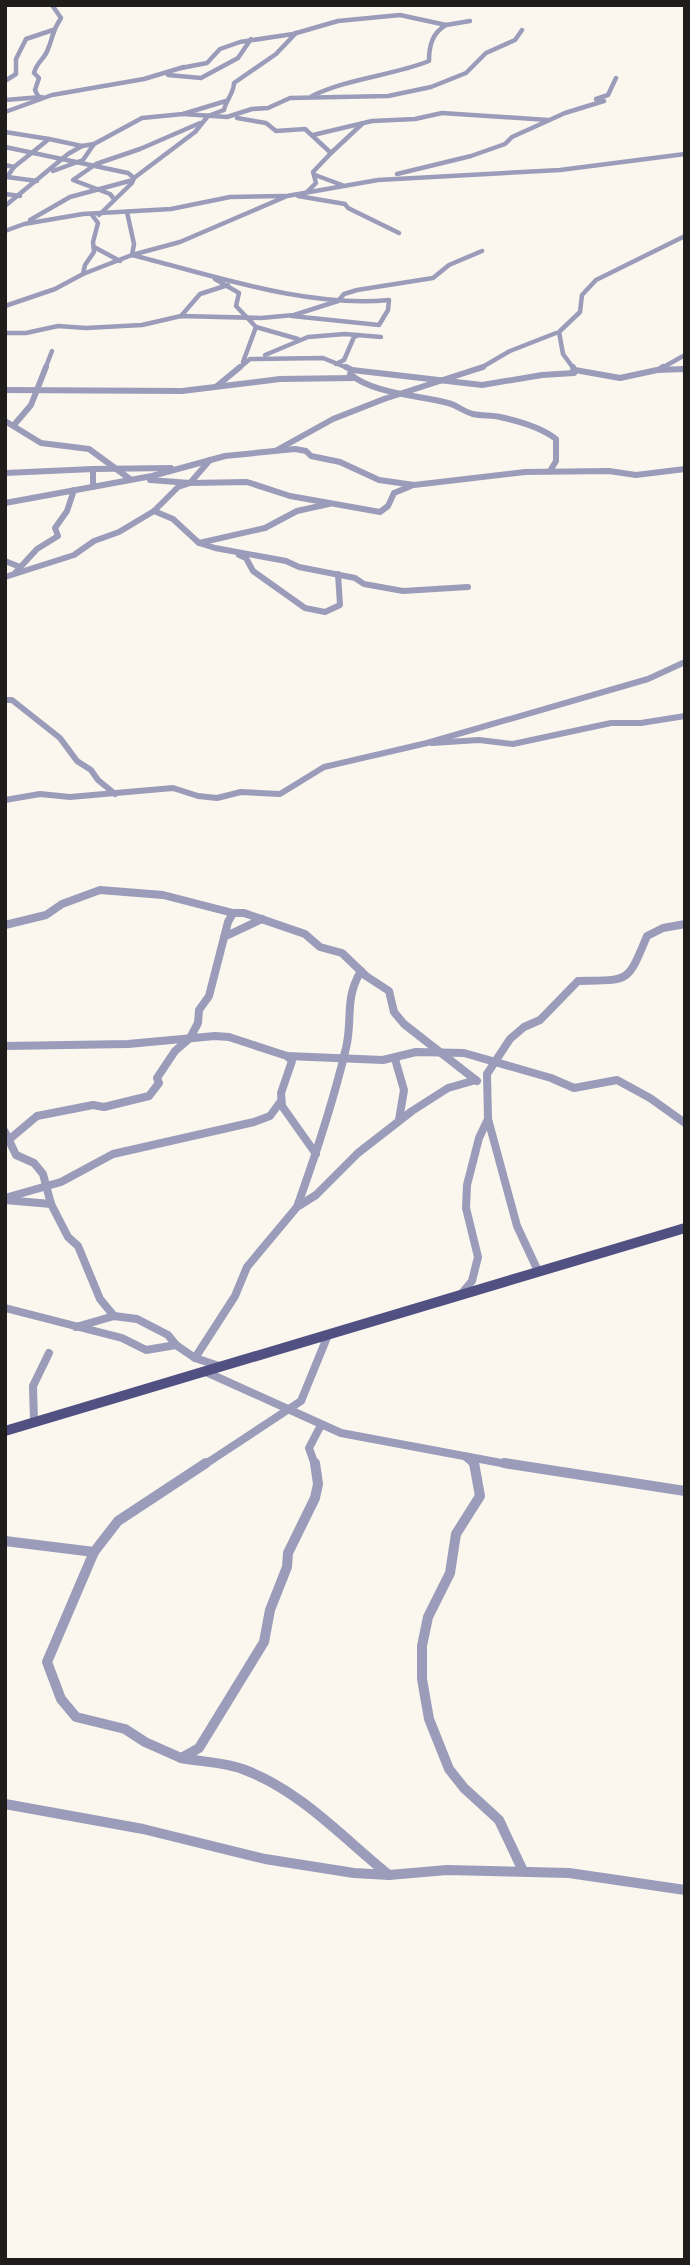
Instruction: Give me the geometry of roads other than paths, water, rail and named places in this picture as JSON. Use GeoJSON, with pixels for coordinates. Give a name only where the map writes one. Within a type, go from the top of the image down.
{"type":"FeatureCollection","features":[{"type":"Feature","properties":{"kind":"main road"},"geometry":{"type":"LineString","coordinates":[[5,1431],[685,1228]]}},
{"type":"Feature","properties":{"kind":"street"},"geometry":{"type":"LineString","coordinates":[[42,97],[35,90],[39,78],[34,73],[37,62],[48,51],[53,30],[61,18],[52,5]]}},
{"type":"Feature","properties":{"kind":"street"},"geometry":{"type":"LineString","coordinates":[[5,100],[42,97],[159,75],[207,63],[220,49],[251,39],[296,33],[338,21],[397,15],[446,24],[470,21]]}},
{"type":"Feature","properties":{"kind":"street"},"geometry":{"type":"LineString","coordinates":[[312,96],[326,87],[397,74],[429,61],[428,47],[440,27],[446,24]]}},
{"type":"Feature","properties":{"kind":"street"},"geometry":{"type":"LineString","coordinates":[[5,81],[16,74],[13,59],[26,39],[53,30]]}},
{"type":"Feature","properties":{"kind":"street"},"geometry":{"type":"LineString","coordinates":[[227,117],[253,109],[268,108],[290,98],[388,96],[431,87],[466,73],[486,53],[515,40],[522,30]]}},
{"type":"Feature","properties":{"kind":"street"},"geometry":{"type":"LineString","coordinates":[[5,231],[24,224],[70,197],[133,179],[195,132],[208,117],[224,110],[226,101],[234,90],[234,83],[247,65],[289,46],[296,33]]}},
{"type":"Feature","properties":{"kind":"street"},"geometry":{"type":"LineString","coordinates":[[159,75],[201,78],[244,52],[251,39]]}},
{"type":"Feature","properties":{"kind":"street"},"geometry":{"type":"LineString","coordinates":[[244,52],[247,65]]}},
{"type":"Feature","properties":{"kind":"street"},"geometry":{"type":"LineString","coordinates":[[24,224],[194,206],[230,197],[290,195],[378,180],[471,156],[505,144],[548,120],[608,95],[616,78]]}},
{"type":"Feature","properties":{"kind":"street"},"geometry":{"type":"LineString","coordinates":[[5,112],[22,108],[42,97]]}},
{"type":"Feature","properties":{"kind":"street"},"geometry":{"type":"LineString","coordinates":[[5,132],[82,146],[94,144],[142,118],[183,114],[226,101]]}},
{"type":"Feature","properties":{"kind":"street"},"geometry":{"type":"LineString","coordinates":[[587,104],[604,101]]}},
{"type":"Feature","properties":{"kind":"street"},"geometry":{"type":"LineString","coordinates":[[313,135],[364,123],[415,119],[442,113],[548,120]]}},
{"type":"Feature","properties":{"kind":"street"},"geometry":{"type":"LineString","coordinates":[[183,114],[218,118]]}},
{"type":"Feature","properties":{"kind":"street"},"geometry":{"type":"LineString","coordinates":[[114,199],[110,194],[72,182],[89,165],[143,148],[218,118],[247,118],[265,123],[276,131],[305,129],[331,153]]}},
{"type":"Feature","properties":{"kind":"street"},"geometry":{"type":"LineString","coordinates":[[306,192],[316,183],[313,172],[317,167],[364,123]]}},
{"type":"Feature","properties":{"kind":"street"},"geometry":{"type":"LineString","coordinates":[[37,181],[6,177],[14,167],[49,139]]}},
{"type":"Feature","properties":{"kind":"street"},"geometry":{"type":"LineString","coordinates":[[47,172],[81,163],[87,158],[94,144]]}},
{"type":"Feature","properties":{"kind":"street"},"geometry":{"type":"LineString","coordinates":[[5,206],[82,146]]}},
{"type":"Feature","properties":{"kind":"street"},"geometry":{"type":"LineString","coordinates":[[5,148],[128,173],[133,179]]}},
{"type":"Feature","properties":{"kind":"street"},"geometry":{"type":"LineString","coordinates":[[378,180],[632,162],[643,158],[685,154]]}},
{"type":"Feature","properties":{"kind":"street"},"geometry":{"type":"LineString","coordinates":[[5,165],[14,167]]}},
{"type":"Feature","properties":{"kind":"street"},"geometry":{"type":"LineString","coordinates":[[315,175],[345,186]]}},
{"type":"Feature","properties":{"kind":"street"},"geometry":{"type":"LineString","coordinates":[[96,215],[128,188],[133,179]]}},
{"type":"Feature","properties":{"kind":"street"},"geometry":{"type":"LineString","coordinates":[[5,194],[20,196]]}},
{"type":"Feature","properties":{"kind":"street"},"geometry":{"type":"LineString","coordinates":[[5,306],[55,289],[83,274],[132,255],[180,242],[290,195],[345,204],[348,208],[400,233]]}},
{"type":"Feature","properties":{"kind":"street"},"geometry":{"type":"LineString","coordinates":[[127,212],[134,244],[132,255]]}},
{"type":"Feature","properties":{"kind":"street"},"geometry":{"type":"LineString","coordinates":[[83,274],[85,265],[94,252],[98,223],[96,215]]}},
{"type":"Feature","properties":{"kind":"street"},"geometry":{"type":"LineString","coordinates":[[685,236],[642,259],[617,267],[596,280],[582,295],[580,312],[559,332],[563,354],[575,370],[620,378],[657,370],[685,369]]}},
{"type":"Feature","properties":{"kind":"street"},"geometry":{"type":"LineString","coordinates":[[94,247],[120,261]]}},
{"type":"Feature","properties":{"kind":"street"},"geometry":{"type":"LineString","coordinates":[[6,333],[26,333],[58,327],[142,325],[181,316],[247,318],[289,315],[338,301],[344,294],[357,290],[433,278],[449,265],[482,251]]}},
{"type":"Feature","properties":{"kind":"street"},"geometry":{"type":"LineString","coordinates":[[132,255],[206,275],[338,301],[359,303],[389,300],[388,310],[379,325],[302,319],[289,315]]}},
{"type":"Feature","properties":{"kind":"street"},"geometry":{"type":"LineString","coordinates":[[206,275],[239,293],[236,306],[256,327],[273,334],[299,339]]}},
{"type":"Feature","properties":{"kind":"street"},"geometry":{"type":"LineString","coordinates":[[181,316],[198,294],[208,287],[228,285]]}},
{"type":"Feature","properties":{"kind":"street"},"geometry":{"type":"LineString","coordinates":[[243,362],[244,351],[256,327]]}},
{"type":"Feature","properties":{"kind":"street"},"geometry":{"type":"LineString","coordinates":[[274,452],[316,426],[384,399],[484,367],[510,351],[556,333]]}},
{"type":"Feature","properties":{"kind":"street"},"geometry":{"type":"LineString","coordinates":[[217,386],[243,362],[280,350],[299,339],[328,334],[381,337]]}},
{"type":"Feature","properties":{"kind":"street"},"geometry":{"type":"LineString","coordinates":[[336,364],[344,360],[355,337],[359,335]]}},
{"type":"Feature","properties":{"kind":"street"},"geometry":{"type":"LineString","coordinates":[[14,425],[31,405],[52,351]]}},
{"type":"Feature","properties":{"kind":"street"},"geometry":{"type":"LineString","coordinates":[[657,370],[685,355]]}},
{"type":"Feature","properties":{"kind":"street"},"geometry":{"type":"LineString","coordinates":[[256,358],[323,358],[352,374],[362,384],[406,394],[419,400],[449,403],[472,414],[501,416],[547,432],[556,439],[555,461],[550,471]]}},
{"type":"Feature","properties":{"kind":"street"},"geometry":{"type":"LineString","coordinates":[[5,390],[182,391],[352,374],[491,385],[542,375],[574,373],[575,370]]}},
{"type":"Feature","properties":{"kind":"street"},"geometry":{"type":"LineString","coordinates":[[5,421],[41,443],[89,449],[110,467],[130,479],[190,483],[247,482],[290,496],[332,503],[346,509],[380,512],[388,506],[394,493],[414,485],[468,477],[550,471],[609,471],[636,475],[685,468]]}},
{"type":"Feature","properties":{"kind":"street"},"geometry":{"type":"LineString","coordinates":[[5,503],[93,487],[236,454],[295,449],[340,463],[379,480],[414,485]]}},
{"type":"Feature","properties":{"kind":"street"},"geometry":{"type":"LineString","coordinates":[[5,577],[75,555],[94,541],[119,532],[154,511],[178,487],[190,483],[210,460]]}},
{"type":"Feature","properties":{"kind":"street"},"geometry":{"type":"LineString","coordinates":[[5,472],[110,467],[179,468]]}},
{"type":"Feature","properties":{"kind":"street"},"geometry":{"type":"LineString","coordinates":[[93,469],[93,487]]}},
{"type":"Feature","properties":{"kind":"street"},"geometry":{"type":"LineString","coordinates":[[15,573],[37,549],[58,536],[55,528],[67,512],[74,490]]}},
{"type":"Feature","properties":{"kind":"street"},"geometry":{"type":"LineString","coordinates":[[199,543],[265,528],[297,511],[332,503]]}},
{"type":"Feature","properties":{"kind":"street"},"geometry":{"type":"LineString","coordinates":[[154,511],[173,519],[199,543],[236,553],[286,561],[299,567],[338,574],[364,584],[403,591],[468,587]]}},
{"type":"Feature","properties":{"kind":"street"},"geometry":{"type":"LineString","coordinates":[[236,553],[246,558],[253,571],[305,608],[325,611],[340,606],[338,574]]}},
{"type":"Feature","properties":{"kind":"street"},"geometry":{"type":"LineString","coordinates":[[5,561],[20,567]]}},
{"type":"Feature","properties":{"kind":"street"},"geometry":{"type":"LineString","coordinates":[[5,800],[40,794],[55,797],[173,788],[198,796],[217,798],[241,792],[281,794],[324,767],[427,743],[648,678],[685,662]]}},
{"type":"Feature","properties":{"kind":"street"},"geometry":{"type":"LineString","coordinates":[[5,700],[12,700],[60,738],[77,761],[91,770],[98,780],[115,794]]}},
{"type":"Feature","properties":{"kind":"street"},"geometry":{"type":"LineString","coordinates":[[427,743],[479,740],[513,744],[611,723],[641,723],[685,716]]}},
{"type":"Feature","properties":{"kind":"street"},"geometry":{"type":"LineString","coordinates":[[5,925],[46,915],[62,904],[100,890],[163,895],[189,900],[215,911],[262,919],[305,934],[320,947],[342,953],[361,971],[390,991],[394,1012],[404,1024],[477,1080],[486,1091]]}},
{"type":"Feature","properties":{"kind":"street"},"geometry":{"type":"LineString","coordinates":[[16,1155],[6,1139],[37,1116],[93,1105],[104,1107],[149,1096],[159,1083],[157,1078],[160,1070],[190,1038],[198,1023],[199,1010],[209,996],[233,912]]}},
{"type":"Feature","properties":{"kind":"street"},"geometry":{"type":"LineString","coordinates":[[224,937],[237,928],[251,927],[262,919]]}},
{"type":"Feature","properties":{"kind":"street"},"geometry":{"type":"LineString","coordinates":[[538,1271],[517,1226],[488,1119],[487,1074],[510,1039],[524,1027],[540,1020],[578,981],[617,980],[631,972],[638,962],[647,936],[663,928],[685,924]]}},
{"type":"Feature","properties":{"kind":"street"},"geometry":{"type":"LineString","coordinates":[[195,1358],[235,1296],[247,1267],[261,1248],[281,1230],[297,1207],[332,1108],[349,1036],[349,999],[352,986],[361,971]]}},
{"type":"Feature","properties":{"kind":"street"},"geometry":{"type":"LineString","coordinates":[[5,1046],[128,1044],[229,1037],[287,1056],[395,1059],[416,1052],[464,1053],[574,1088],[617,1080],[650,1098],[685,1123]]}},
{"type":"Feature","properties":{"kind":"street"},"geometry":{"type":"LineString","coordinates":[[287,1056],[292,1060],[281,1108],[310,1141],[316,1154]]}},
{"type":"Feature","properties":{"kind":"street"},"geometry":{"type":"LineString","coordinates":[[395,1059],[394,1068],[403,1086],[403,1106],[398,1122]]}},
{"type":"Feature","properties":{"kind":"street"},"geometry":{"type":"LineString","coordinates":[[297,1207],[316,1195],[358,1153],[398,1122],[448,1088],[477,1080]]}},
{"type":"Feature","properties":{"kind":"street"},"geometry":{"type":"LineString","coordinates":[[5,1199],[61,1182],[89,1170],[113,1154],[254,1122],[270,1116],[281,1101]]}},
{"type":"Feature","properties":{"kind":"street"},"geometry":{"type":"LineString","coordinates":[[462,1293],[472,1281],[478,1257],[466,1208],[467,1185],[479,1138],[488,1119]]}},
{"type":"Feature","properties":{"kind":"street"},"geometry":{"type":"LineString","coordinates":[[5,1154],[16,1155],[34,1163],[43,1174],[51,1204],[68,1237],[78,1246],[100,1299],[114,1316]]}},
{"type":"Feature","properties":{"kind":"street"},"geometry":{"type":"LineString","coordinates":[[5,1199],[51,1204]]}},
{"type":"Feature","properties":{"kind":"street"},"geometry":{"type":"LineString","coordinates":[[5,1308],[122,1338],[146,1350],[176,1345]]}},
{"type":"Feature","properties":{"kind":"street"},"geometry":{"type":"LineString","coordinates":[[75,1327],[114,1316],[137,1319],[168,1335],[176,1345],[195,1358],[222,1367]]}},
{"type":"Feature","properties":{"kind":"street"},"geometry":{"type":"LineString","coordinates":[[328,1335],[302,1401],[118,1521],[94,1552],[47,1661],[61,1699],[76,1717],[125,1730],[181,1758],[244,1770],[260,1777],[322,1817],[344,1840],[388,1875]]}},
{"type":"Feature","properties":{"kind":"street"},"geometry":{"type":"LineString","coordinates":[[34,1422],[30,1402],[35,1372],[49,1353]]}},
{"type":"Feature","properties":{"kind":"street"},"geometry":{"type":"LineString","coordinates":[[206,1372],[341,1433],[460,1453],[531,1469],[685,1491]]}},
{"type":"Feature","properties":{"kind":"street"},"geometry":{"type":"LineString","coordinates":[[181,1758],[199,1748],[264,1642],[270,1610],[287,1567],[288,1553],[315,1498],[318,1484],[315,1461],[309,1448],[321,1425]]}},
{"type":"Feature","properties":{"kind":"street"},"geometry":{"type":"LineString","coordinates":[[460,1453],[474,1463],[481,1496],[477,1507],[457,1533],[452,1548],[451,1573],[441,1586],[423,1635],[421,1666],[426,1702],[450,1770],[467,1790],[495,1815],[507,1831],[523,1871]]}},
{"type":"Feature","properties":{"kind":"street"},"geometry":{"type":"LineString","coordinates":[[5,1541],[94,1552]]}},
{"type":"Feature","properties":{"kind":"street"},"geometry":{"type":"LineString","coordinates":[[5,1804],[46,1810],[82,1820],[144,1829],[265,1859],[388,1875],[447,1870],[569,1872],[685,1890]]}}]}
